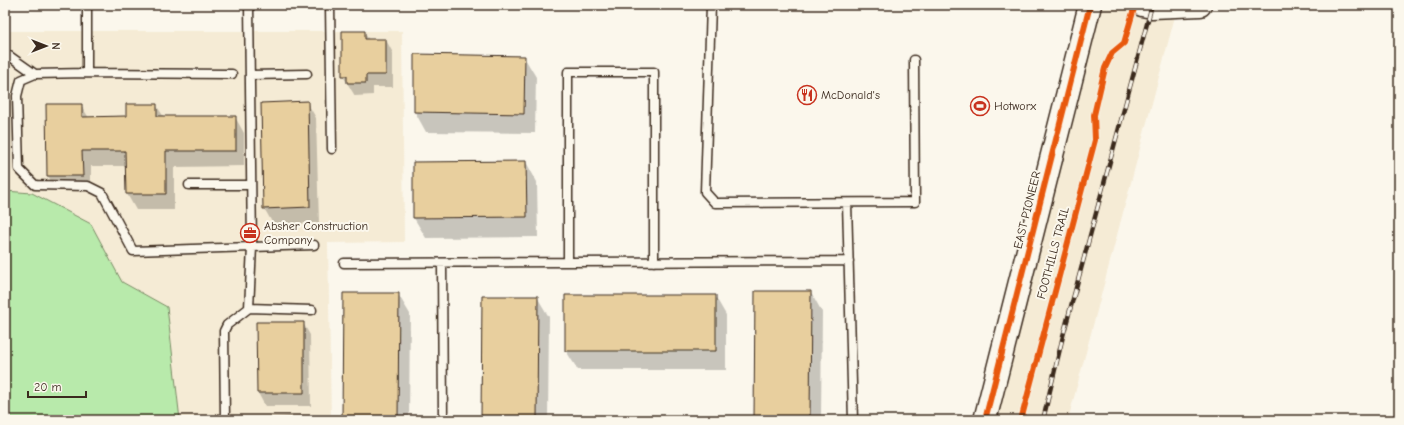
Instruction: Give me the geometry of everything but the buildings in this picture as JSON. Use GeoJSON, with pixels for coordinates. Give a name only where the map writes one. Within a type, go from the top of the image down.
{"type":"FeatureCollection","features":[{"type":"Feature","properties":{"kind":"street","name":"EAST PIONEER"},"geometry":{"type":"LineString","coordinates":[[985,420],[1090,5]]}},
{"type":"Feature","properties":{"kind":"street"},"geometry":{"type":"LineString","coordinates":[[1142,5],[1152,7],[1200,5]]}},
{"type":"Feature","properties":{"kind":"lane"},"geometry":{"type":"LineString","coordinates":[[87,5],[87,73]]}},
{"type":"Feature","properties":{"kind":"lane"},"geometry":{"type":"LineString","coordinates":[[249,5],[252,247],[250,308]]}},
{"type":"Feature","properties":{"kind":"lane"},"geometry":{"type":"LineString","coordinates":[[330,5],[332,149]]}},
{"type":"Feature","properties":{"kind":"lane"},"geometry":{"type":"LineString","coordinates":[[712,5],[705,192],[715,203],[915,202],[914,60]]}},
{"type":"Feature","properties":{"kind":"lane"},"geometry":{"type":"LineString","coordinates":[[5,56],[8,55],[35,74]]}},
{"type":"Feature","properties":{"kind":"lane"},"geometry":{"type":"LineString","coordinates":[[568,262],[568,72],[654,72],[654,262]]}},
{"type":"Feature","properties":{"kind":"lane"},"geometry":{"type":"LineString","coordinates":[[232,74],[35,74],[21,80],[17,96],[19,169],[35,185],[88,186],[102,193],[133,251],[314,245]]}},
{"type":"Feature","properties":{"kind":"lane"},"geometry":{"type":"LineString","coordinates":[[250,76],[307,74]]}},
{"type":"Feature","properties":{"kind":"lane"},"geometry":{"type":"LineString","coordinates":[[189,185],[251,184]]}},
{"type":"Feature","properties":{"kind":"lane"},"geometry":{"type":"LineString","coordinates":[[847,203],[853,420]]}},
{"type":"Feature","properties":{"kind":"lane"},"geometry":{"type":"LineString","coordinates":[[344,263],[849,261]]}},
{"type":"Feature","properties":{"kind":"lane"},"geometry":{"type":"LineString","coordinates":[[442,263],[443,420]]}},
{"type":"Feature","properties":{"kind":"lane"},"geometry":{"type":"LineString","coordinates":[[225,420],[224,331],[227,325],[250,308],[312,310]]}},
{"type":"Feature","properties":{"kind":"shaded area"},"geometry":{"type":"Polygon","coordinates":[[[1090,5],[1178,5],[1068,420],[985,420],[1090,5]]]}},
{"type":"Feature","properties":{"kind":"shaded area","name":"Absher Construction Company"},"geometry":{"type":"Polygon","coordinates":[[[5,31],[402,31],[404,242],[328,243],[331,420],[180,420],[167,307],[122,282],[91,224],[32,193],[5,191],[5,31]]]}},
{"type":"Feature","properties":{"kind":"green space"},"geometry":{"type":"Polygon","coordinates":[[[5,191],[32,193],[91,224],[122,282],[167,307],[180,420],[5,420],[5,191]]]}},
{"type":"Feature","properties":{"kind":"railway"},"geometry":{"type":"LineString","coordinates":[[1043,420],[1063,336],[1152,5]]}},
{"type":"Feature","properties":{"kind":"cycle path"},"geometry":{"type":"LineString","coordinates":[[985,420],[1090,5]]}},
{"type":"Feature","properties":{"kind":"cycle path","name":"FOOTHILLS TRAIL"},"geometry":{"type":"LineString","coordinates":[[1021,420],[1095,140],[1094,115],[1105,68],[1112,53],[1124,43],[1135,5]]}},
{"type":"Feature","properties":{"kind":"place","name":"McDonald's"},"geometry":{"type":"Point","coordinates":[807,95]}},
{"type":"Feature","properties":{"kind":"place","name":"Hotworx"},"geometry":{"type":"Point","coordinates":[980,106]}},
{"type":"Feature","properties":{"kind":"place","name":"Absher Construction Company"},"geometry":{"type":"Point","coordinates":[250,233]}}]}
